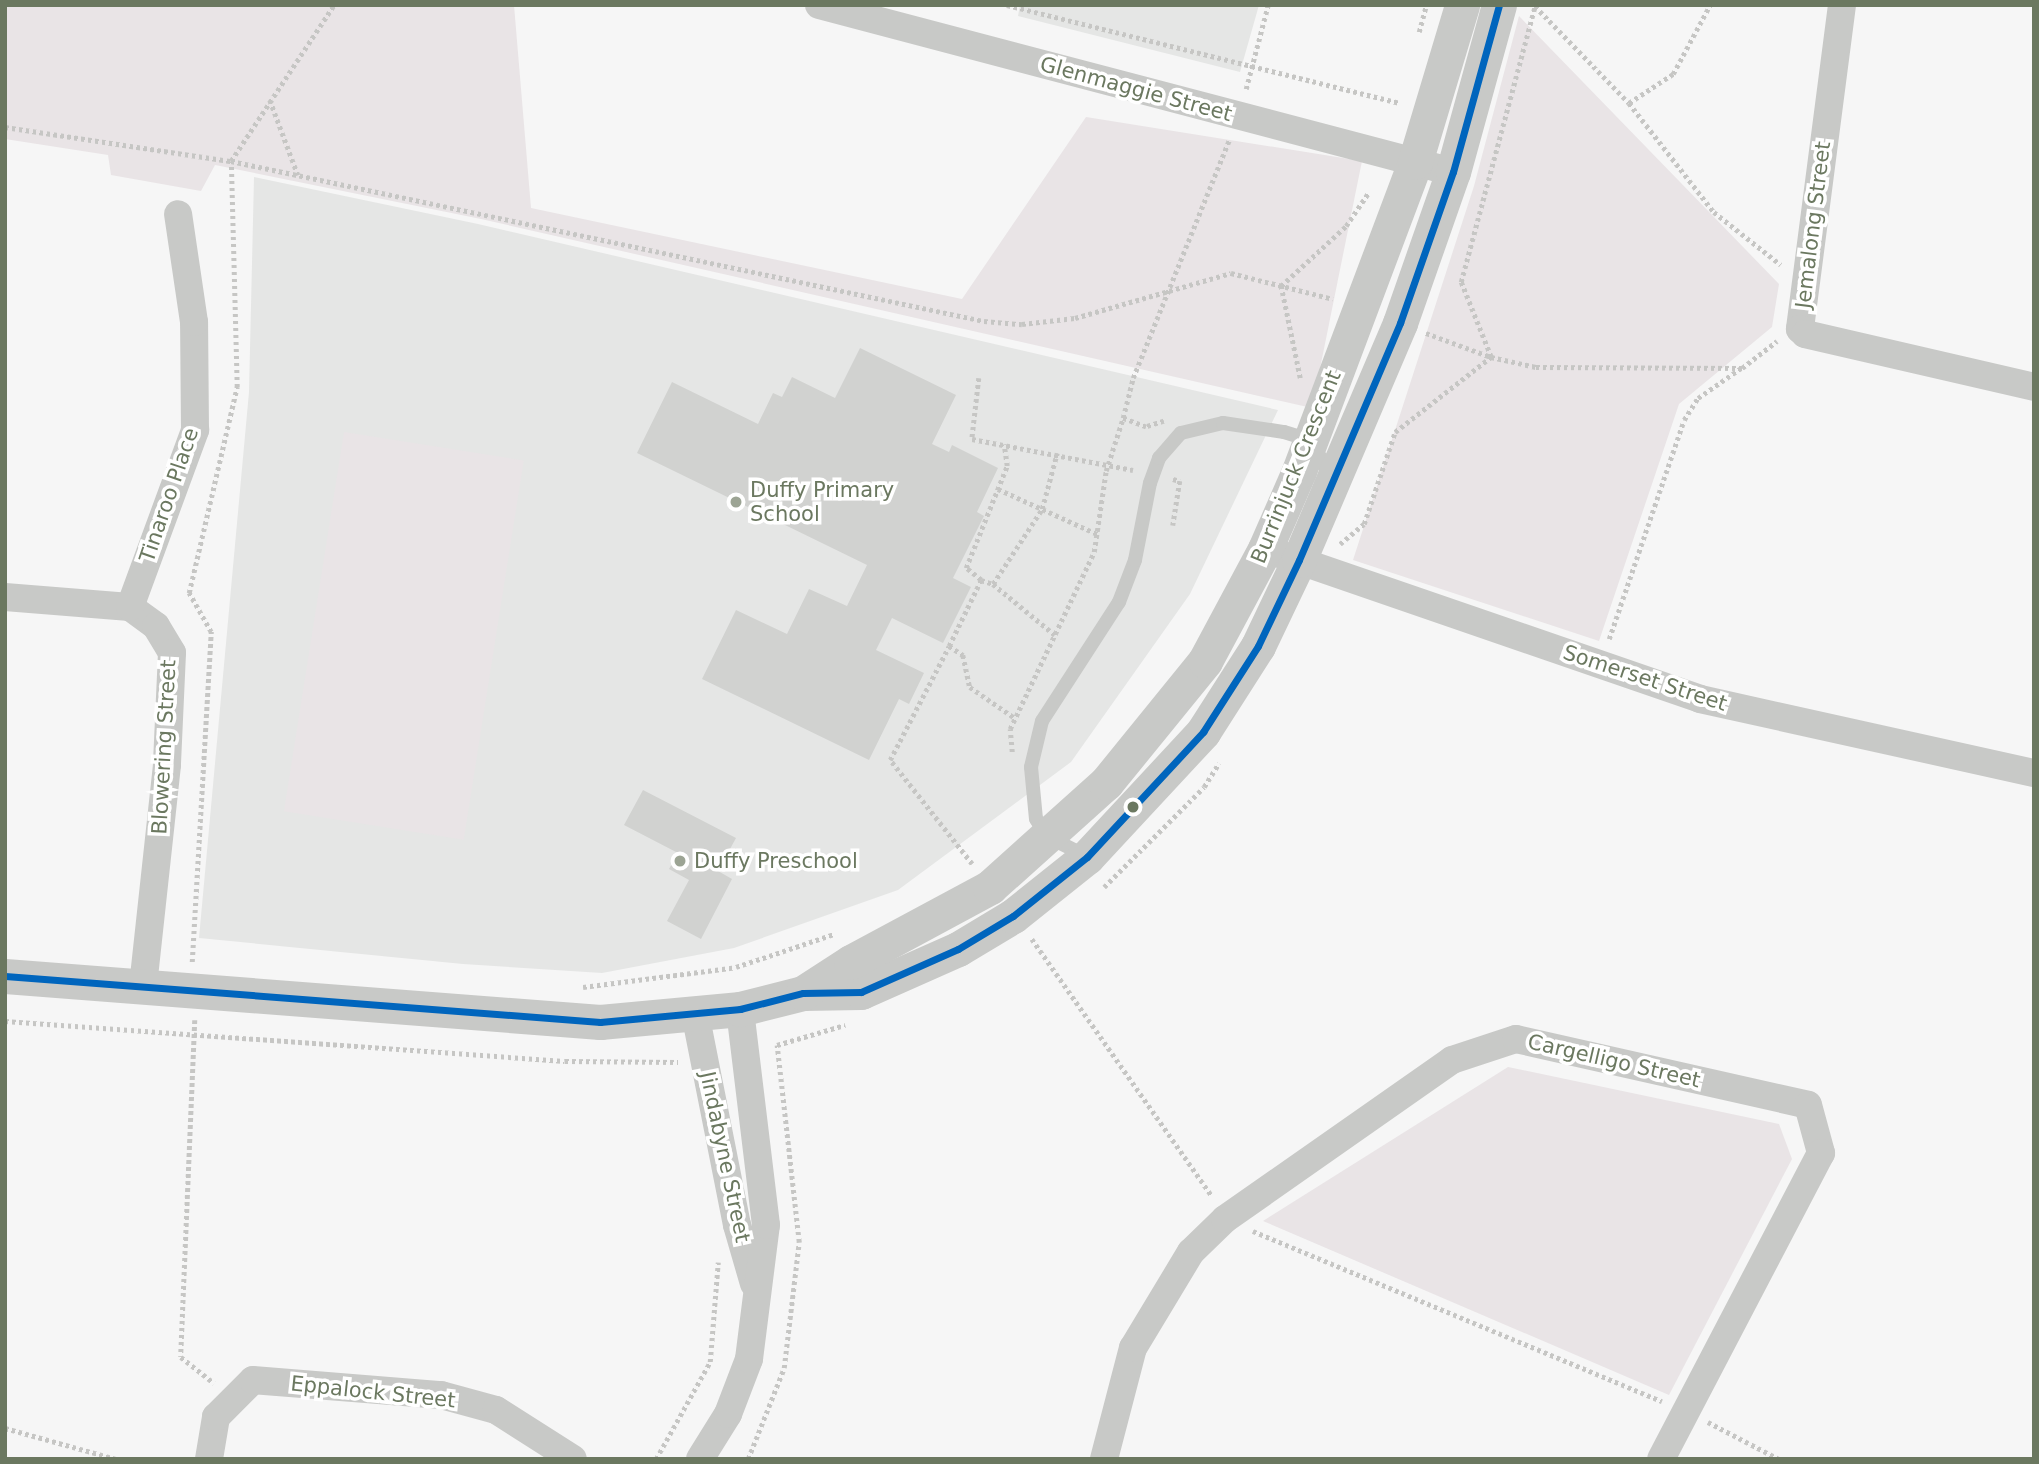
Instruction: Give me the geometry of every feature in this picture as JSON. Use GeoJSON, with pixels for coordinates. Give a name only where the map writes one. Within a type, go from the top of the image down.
{"type":"FeatureCollection","features":[{"type":"Feature","properties":{"kind":"street","name":"Glenmaggie Street"},"geometry":{"type":"LineString","coordinates":[[819,5],[1453,172]]}},
{"type":"Feature","properties":{"kind":"street","name":"Burrinjuck Crescent"},"geometry":{"type":"LineString","coordinates":[[803,993],[851,962],[936,919],[990,887],[1106,783],[1205,661],[1265,549],[1311,440],[1400,158],[1462,5]]}},
{"type":"Feature","properties":{"kind":"street","name":"Burrinjuck Crescent"},"geometry":{"type":"LineString","coordinates":[[5,976],[600,1022],[740,1009],[803,993],[861,992],[958,949],[1013,916],[1087,857],[1203,732],[1258,646],[1299,560],[1400,323],[1453,172],[1499,5]]}},
{"type":"Feature","properties":{"kind":"street","name":"Jemalong Street"},"geometry":{"type":"LineString","coordinates":[[1842,5],[1800,329],[1805,334],[2034,387]]}},
{"type":"Feature","properties":{"kind":"street","name":"Tinaroo Place"},"geometry":{"type":"LineString","coordinates":[[130,607],[195,430],[194,322],[178,214]]}},
{"type":"Feature","properties":{"kind":"street","name":"Somerset Street"},"geometry":{"type":"LineString","coordinates":[[1265,549],[1700,699],[2034,773]]}},
{"type":"Feature","properties":{"kind":"street"},"geometry":{"type":"LineString","coordinates":[[5,597],[130,607]]}},
{"type":"Feature","properties":{"kind":"street","name":"Blowering Street"},"geometry":{"type":"LineString","coordinates":[[130,607],[156,626],[172,653],[167,765],[143,987]]}},
{"type":"Feature","properties":{"kind":"street","name":"Jindabyne Street"},"geometry":{"type":"LineString","coordinates":[[700,1459],[728,1414],[749,1359],[759,1300],[766,1225],[740,1009]]}},
{"type":"Feature","properties":{"kind":"street","name":"Jindabyne Street"},"geometry":{"type":"LineString","coordinates":[[695,1013],[737,1225],[759,1300]]}},
{"type":"Feature","properties":{"kind":"street","name":"Cargelligo Street"},"geometry":{"type":"LineString","coordinates":[[1104,1459],[1133,1348],[1191,1252],[1225,1219],[1452,1060],[1516,1039],[1808,1105],[1821,1153],[1661,1459]]}},
{"type":"Feature","properties":{"kind":"street","name":"Eppalock Street"},"geometry":{"type":"LineString","coordinates":[[209,1459],[216,1417],[253,1380],[441,1395],[496,1410],[573,1459]]}},
{"type":"Feature","properties":{"kind":"lane"},"geometry":{"type":"LineString","coordinates":[[1087,857],[1046,836],[1036,819],[1031,767],[1042,721],[1119,602],[1135,560],[1152,475],[1159,458],[1181,433],[1223,423],[1284,432],[1311,440],[1332,482]]}},
{"type":"Feature","properties":{"kind":"path"},"geometry":{"type":"LineString","coordinates":[[206,962],[192,960],[211,632],[189,593],[237,387],[231,161],[334,5]]}},
{"type":"Feature","properties":{"kind":"path"},"geometry":{"type":"LineString","coordinates":[[1007,5],[1400,103],[1400,158],[1367,195],[1346,226],[1281,286]]}},
{"type":"Feature","properties":{"kind":"path"},"geometry":{"type":"LineString","coordinates":[[1012,754],[1010,729],[1094,552],[1108,465],[1133,378],[1238,116],[1268,5]]}},
{"type":"Feature","properties":{"kind":"path"},"geometry":{"type":"LineString","coordinates":[[1629,103],[1674,75],[1710,5]]}},
{"type":"Feature","properties":{"kind":"path"},"geometry":{"type":"LineString","coordinates":[[1535,6],[1629,103],[1714,212],[1805,284]]}},
{"type":"Feature","properties":{"kind":"path"},"geometry":{"type":"LineString","coordinates":[[1491,358],[1461,282],[1535,6]]}},
{"type":"Feature","properties":{"kind":"path"},"geometry":{"type":"LineString","coordinates":[[270,99],[298,175]]}},
{"type":"Feature","properties":{"kind":"path"},"geometry":{"type":"LineString","coordinates":[[5,127],[231,161],[984,321],[1022,324],[1074,318],[1231,273],[1341,301]]}},
{"type":"Feature","properties":{"kind":"path"},"geometry":{"type":"LineString","coordinates":[[1281,286],[1300,383]]}},
{"type":"Feature","properties":{"kind":"path"},"geometry":{"type":"LineString","coordinates":[[1601,665],[1684,420],[1698,398],[1784,336],[1800,329]]}},
{"type":"Feature","properties":{"kind":"path"},"geometry":{"type":"LineString","coordinates":[[1422,331],[1491,358],[1535,367],[1742,368]]}},
{"type":"Feature","properties":{"kind":"path"},"geometry":{"type":"LineString","coordinates":[[979,377],[972,439],[1057,453],[1181,481],[1173,525]]}},
{"type":"Feature","properties":{"kind":"path"},"geometry":{"type":"LineString","coordinates":[[1123,418],[1146,427],[1168,419]]}},
{"type":"Feature","properties":{"kind":"path"},"geometry":{"type":"LineString","coordinates":[[1004,444],[1007,466],[966,568],[981,580],[993,584],[1055,635]]}},
{"type":"Feature","properties":{"kind":"path"},"geometry":{"type":"LineString","coordinates":[[993,584],[1042,509],[1057,453]]}},
{"type":"Feature","properties":{"kind":"path"},"geometry":{"type":"LineString","coordinates":[[998,489],[1097,534]]}},
{"type":"Feature","properties":{"kind":"path"},"geometry":{"type":"LineString","coordinates":[[970,863],[890,760],[950,646],[981,580]]}},
{"type":"Feature","properties":{"kind":"path"},"geometry":{"type":"LineString","coordinates":[[950,646],[963,655],[970,687],[1015,718]]}},
{"type":"Feature","properties":{"kind":"path"},"geometry":{"type":"LineString","coordinates":[[959,869],[980,857]]}},
{"type":"Feature","properties":{"kind":"path"},"geometry":{"type":"LineString","coordinates":[[580,988],[736,967],[840,932]]}},
{"type":"Feature","properties":{"kind":"path"},"geometry":{"type":"LineString","coordinates":[[1020,946],[1031,939],[1210,1193],[1225,1219],[1686,1411],[1779,1459]]}},
{"type":"Feature","properties":{"kind":"path"},"geometry":{"type":"LineString","coordinates":[[5,1021],[565,1061],[676,1063],[679,1076]]}},
{"type":"Feature","properties":{"kind":"path"},"geometry":{"type":"LineString","coordinates":[[748,1459],[784,1368],[799,1242],[777,1045],[857,1021]]}},
{"type":"Feature","properties":{"kind":"path"},"geometry":{"type":"LineString","coordinates":[[195,1036],[181,1357],[235,1399]]}},
{"type":"Feature","properties":{"kind":"path"},"geometry":{"type":"LineString","coordinates":[[656,1459],[710,1362],[718,1254]]}},
{"type":"Feature","properties":{"kind":"path"},"geometry":{"type":"LineString","coordinates":[[5,1428],[116,1459]]}},
{"type":"Feature","properties":{"kind":"shaded area"},"geometry":{"type":"Polygon","coordinates":[[[5,5],[514,5],[531,208],[962,299],[1086,117],[1362,161],[1312,408],[481,219],[215,165],[201,191],[111,175],[108,155],[5,139],[5,5]]]}},
{"type":"Feature","properties":{"kind":"shaded area"},"geometry":{"type":"Polygon","coordinates":[[[1020,5],[1259,5],[1240,72],[1018,16],[1020,5]]]}},
{"type":"Feature","properties":{"kind":"shaded area"},"geometry":{"type":"Polygon","coordinates":[[[1519,16],[1779,284],[1772,327],[1679,404],[1599,641],[1353,560],[1474,186],[1519,16]]]}},
{"type":"Feature","properties":{"kind":"shaded area","name":"Duffy Primary School"},"geometry":{"type":"Polygon","coordinates":[[[254,177],[478,224],[1278,410],[1190,594],[1071,762],[898,890],[734,948],[602,973],[463,964],[199,938],[249,392],[254,177]]]}},
{"type":"Feature","properties":{"kind":"shaded area"},"geometry":{"type":"Polygon","coordinates":[[[344,432],[524,460],[464,840],[284,811],[344,432]]]}},
{"type":"Feature","properties":{"kind":"shaded area"},"geometry":{"type":"Polygon","coordinates":[[[1508,1067],[1779,1124],[1792,1159],[1669,1395],[1263,1221],[1508,1067]]]}},
{"type":"Feature","properties":{"kind":"building"},"geometry":{"type":"Polygon","coordinates":[[[860,348],[956,395],[932,444],[949,452],[952,445],[998,468],[977,512],[984,516],[953,578],[971,587],[943,643],[892,618],[876,650],[924,673],[909,704],[899,699],[869,760],[702,679],[736,610],[787,634],[809,589],[847,606],[867,565],[637,453],[672,382],[758,424],[773,393],[782,397],[792,377],[835,398],[860,348]]]}},
{"type":"Feature","properties":{"kind":"building"},"geometry":{"type":"Polygon","coordinates":[[[643,790],[736,838],[718,871],[732,879],[701,939],[667,921],[689,880],[669,869],[678,853],[624,825],[643,790]]]}},
{"type":"Feature","properties":{"kind":"transit line"},"geometry":{"type":"LineString","coordinates":[[5,976],[600,1022],[740,1009],[803,993],[861,992],[958,949],[1013,916],[1087,857],[1203,732],[1258,646],[1299,560],[1400,323],[1453,172],[1499,5]]}},
{"type":"Feature","properties":{"kind":"place","name":"Duffy Primary School"},"geometry":{"type":"Point","coordinates":[736,502]}},
{"type":"Feature","properties":{"kind":"place","name":"Duffy Preschool"},"geometry":{"type":"Point","coordinates":[680,861]}}]}
